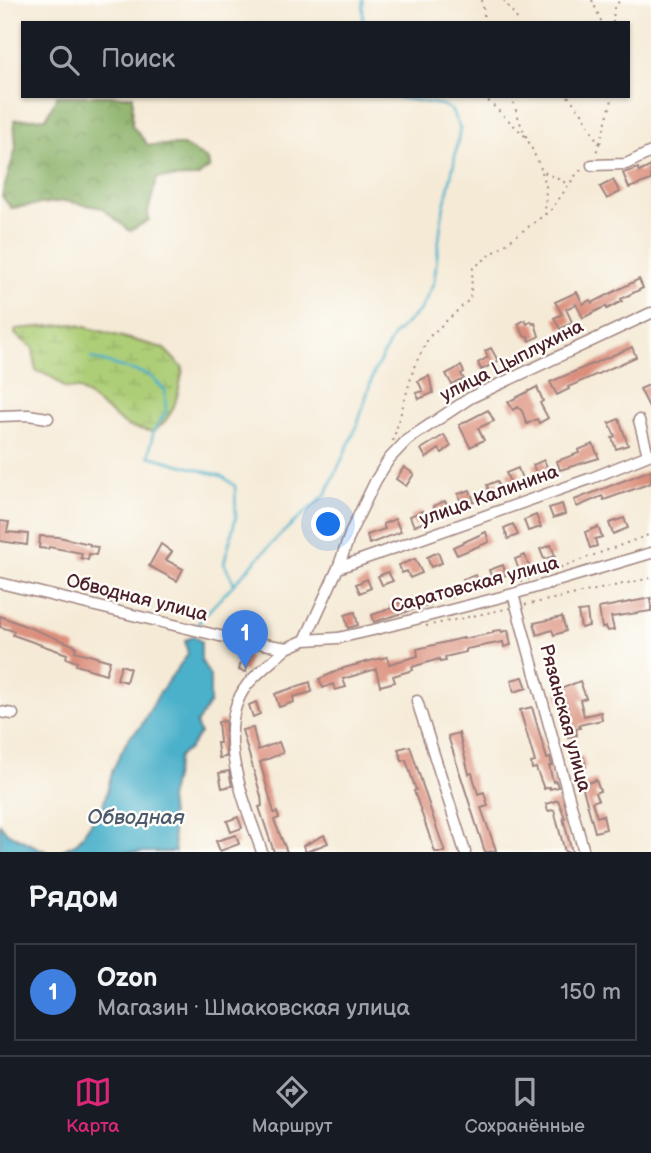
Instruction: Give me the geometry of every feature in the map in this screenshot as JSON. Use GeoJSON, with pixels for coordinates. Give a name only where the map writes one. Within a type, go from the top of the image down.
{"type":"FeatureCollection","features":[{"type":"Feature","properties":{"kind":"street"},"geometry":{"type":"LineString","coordinates":[[592,165],[626,164],[651,152]]}},
{"type":"Feature","properties":{"kind":"street","name":"улица Цыплухина"},"geometry":{"type":"LineString","coordinates":[[305,640],[338,568],[352,529],[388,459],[407,440],[470,398],[651,313]]}},
{"type":"Feature","properties":{"kind":"street"},"geometry":{"type":"LineString","coordinates":[[0,416],[28,415],[48,418]]}},
{"type":"Feature","properties":{"kind":"street"},"geometry":{"type":"LineString","coordinates":[[639,420],[650,455]]}},
{"type":"Feature","properties":{"kind":"street","name":"улица Калинина"},"geometry":{"type":"LineString","coordinates":[[338,568],[650,455]]}},
{"type":"Feature","properties":{"kind":"street","name":"Саратовская улица"},"geometry":{"type":"LineString","coordinates":[[305,640],[338,638],[373,630],[513,589],[651,553]]}},
{"type":"Feature","properties":{"kind":"street","name":"Обводная улица"},"geometry":{"type":"LineString","coordinates":[[0,583],[228,638],[287,648]]}},
{"type":"Feature","properties":{"kind":"street","name":"Рязанская улица"},"geometry":{"type":"LineString","coordinates":[[513,589],[584,852]]}},
{"type":"Feature","properties":{"kind":"street"},"geometry":{"type":"LineString","coordinates":[[262,852],[237,778],[231,743],[234,711],[247,686],[287,648],[305,640]]}},
{"type":"Feature","properties":{"kind":"street"},"geometry":{"type":"LineString","coordinates":[[417,701],[465,852]]}},
{"type":"Feature","properties":{"kind":"street"},"geometry":{"type":"LineString","coordinates":[[0,712],[13,714]]}},
{"type":"Feature","properties":{"kind":"path"},"geometry":{"type":"LineString","coordinates":[[482,0],[485,21]]}},
{"type":"Feature","properties":{"kind":"path"},"geometry":{"type":"LineString","coordinates":[[504,0],[519,21]]}},
{"type":"Feature","properties":{"kind":"path"},"geometry":{"type":"LineString","coordinates":[[592,0],[601,21]]}},
{"type":"Feature","properties":{"kind":"path"},"geometry":{"type":"LineString","coordinates":[[613,21],[614,8],[620,0]]}},
{"type":"Feature","properties":{"kind":"path"},"geometry":{"type":"LineString","coordinates":[[485,98],[526,136]]}},
{"type":"Feature","properties":{"kind":"path"},"geometry":{"type":"LineString","coordinates":[[512,98],[546,185],[544,215]]}},
{"type":"Feature","properties":{"kind":"path"},"geometry":{"type":"LineString","coordinates":[[570,98],[599,144]]}},
{"type":"Feature","properties":{"kind":"path"},"geometry":{"type":"LineString","coordinates":[[388,459],[414,367],[429,337],[470,299],[473,268],[551,211],[578,172],[592,165],[612,98]]}},
{"type":"Feature","properties":{"kind":"path"},"geometry":{"type":"LineString","coordinates":[[542,171],[569,185]]}},
{"type":"Feature","properties":{"kind":"path"},"geometry":{"type":"LineString","coordinates":[[513,589],[651,534]]}},
{"type":"Feature","properties":{"kind":"path"},"geometry":{"type":"LineString","coordinates":[[426,626],[651,578]]}},
{"type":"Feature","properties":{"kind":"green space"},"geometry":{"type":"Polygon","coordinates":[[[56,98],[133,98],[132,126],[148,145],[183,145],[207,159],[210,167],[197,177],[157,178],[148,212],[149,220],[130,231],[102,208],[65,201],[11,208],[2,196],[16,148],[14,120],[46,118],[56,98]]]}},
{"type":"Feature","properties":{"kind":"green space"},"geometry":{"type":"Polygon","coordinates":[[[74,324],[163,348],[183,368],[171,412],[161,426],[153,432],[127,426],[79,389],[65,388],[49,375],[36,371],[33,348],[15,334],[16,329],[74,324]]]}},
{"type":"Feature","properties":{"kind":"water","name":"Обводная"},"geometry":{"type":"Polygon","coordinates":[[[194,636],[201,642],[201,660],[210,676],[210,703],[196,724],[200,733],[188,750],[179,756],[169,799],[175,852],[59,852],[77,843],[103,806],[113,769],[128,739],[141,726],[160,692],[188,654],[185,641],[194,636]]]}},
{"type":"Feature","properties":{"kind":"water","name":"Обводная"},"geometry":{"type":"Polygon","coordinates":[[[0,824],[7,833],[47,852],[0,852],[0,824]]]}},
{"type":"Feature","properties":{"kind":"building"},"geometry":{"type":"Polygon","coordinates":[[[651,166],[651,180],[629,188],[623,173],[638,168],[639,172],[651,166]]]}},
{"type":"Feature","properties":{"kind":"building"},"geometry":{"type":"Polygon","coordinates":[[[613,180],[620,192],[607,199],[600,187],[613,180]]]}},
{"type":"Feature","properties":{"kind":"building"},"geometry":{"type":"Polygon","coordinates":[[[639,279],[643,288],[607,309],[606,306],[583,318],[576,304],[566,309],[572,322],[560,329],[554,318],[562,314],[555,302],[577,292],[583,304],[590,300],[592,303],[639,279]]]}},
{"type":"Feature","properties":{"kind":"building"},"geometry":{"type":"Polygon","coordinates":[[[525,320],[527,324],[531,321],[535,323],[539,336],[530,341],[518,324],[525,320]]]}},
{"type":"Feature","properties":{"kind":"building"},"geometry":{"type":"Polygon","coordinates":[[[632,347],[636,357],[568,387],[569,389],[557,395],[550,382],[632,347]]]}},
{"type":"Feature","properties":{"kind":"building"},"geometry":{"type":"Polygon","coordinates":[[[491,348],[498,361],[481,370],[478,363],[488,357],[485,351],[491,348]]]}},
{"type":"Feature","properties":{"kind":"building"},"geometry":{"type":"Polygon","coordinates":[[[461,366],[464,379],[452,385],[446,374],[461,366]]]}},
{"type":"Feature","properties":{"kind":"building"},"geometry":{"type":"Polygon","coordinates":[[[429,376],[433,393],[419,399],[416,393],[423,391],[418,381],[429,376]]]}},
{"type":"Feature","properties":{"kind":"building"},"geometry":{"type":"Polygon","coordinates":[[[651,384],[651,411],[640,389],[651,384]]]}},
{"type":"Feature","properties":{"kind":"building"},"geometry":{"type":"Polygon","coordinates":[[[537,387],[543,401],[540,403],[548,418],[539,423],[537,419],[527,424],[522,411],[518,407],[513,410],[508,402],[537,387]]]}},
{"type":"Feature","properties":{"kind":"building"},"geometry":{"type":"Polygon","coordinates":[[[488,410],[494,421],[478,428],[484,440],[470,447],[459,425],[488,410]]]}},
{"type":"Feature","properties":{"kind":"building"},"geometry":{"type":"Polygon","coordinates":[[[619,419],[628,445],[616,449],[612,438],[615,436],[609,423],[619,419]]]}},
{"type":"Feature","properties":{"kind":"building"},"geometry":{"type":"Polygon","coordinates":[[[444,435],[451,446],[442,453],[439,449],[426,458],[421,449],[444,435]]]}},
{"type":"Feature","properties":{"kind":"building"},"geometry":{"type":"Polygon","coordinates":[[[593,444],[599,458],[560,470],[557,461],[579,453],[578,450],[593,444]]]}},
{"type":"Feature","properties":{"kind":"building"},"geometry":{"type":"Polygon","coordinates":[[[544,460],[550,474],[538,478],[533,465],[544,460]]]}},
{"type":"Feature","properties":{"kind":"building"},"geometry":{"type":"Polygon","coordinates":[[[404,467],[414,474],[406,486],[396,479],[404,467]]]}},
{"type":"Feature","properties":{"kind":"building"},"geometry":{"type":"Polygon","coordinates":[[[518,468],[524,484],[513,489],[506,473],[518,468]]]}},
{"type":"Feature","properties":{"kind":"building"},"geometry":{"type":"Polygon","coordinates":[[[651,470],[651,483],[604,500],[602,496],[577,507],[574,500],[651,470]]]}},
{"type":"Feature","properties":{"kind":"building"},"geometry":{"type":"Polygon","coordinates":[[[497,481],[502,492],[491,496],[487,485],[497,481]]]}},
{"type":"Feature","properties":{"kind":"building"},"geometry":{"type":"Polygon","coordinates":[[[470,490],[474,502],[462,506],[458,494],[470,490]]]}},
{"type":"Feature","properties":{"kind":"building"},"geometry":{"type":"Polygon","coordinates":[[[445,501],[450,512],[438,517],[433,506],[445,501]]]}},
{"type":"Feature","properties":{"kind":"building"},"geometry":{"type":"Polygon","coordinates":[[[562,504],[565,514],[553,518],[549,508],[562,504]]]}},
{"type":"Feature","properties":{"kind":"building"},"geometry":{"type":"Polygon","coordinates":[[[422,511],[425,522],[414,526],[410,516],[422,511]]]}},
{"type":"Feature","properties":{"kind":"building"},"geometry":{"type":"Polygon","coordinates":[[[536,515],[541,527],[528,531],[524,520],[536,515]]]}},
{"type":"Feature","properties":{"kind":"building"},"geometry":{"type":"Polygon","coordinates":[[[624,518],[628,528],[613,534],[609,523],[624,518]]]}},
{"type":"Feature","properties":{"kind":"building"},"geometry":{"type":"Polygon","coordinates":[[[395,519],[401,532],[369,544],[367,535],[385,529],[383,524],[395,519]]]}},
{"type":"Feature","properties":{"kind":"building"},"geometry":{"type":"Polygon","coordinates":[[[0,521],[9,522],[7,532],[28,534],[27,545],[0,541],[0,521]]]}},
{"type":"Feature","properties":{"kind":"building"},"geometry":{"type":"Polygon","coordinates":[[[513,524],[518,535],[508,539],[504,528],[513,524]]]}},
{"type":"Feature","properties":{"kind":"building"},"geometry":{"type":"Polygon","coordinates":[[[598,527],[602,537],[595,539],[597,546],[590,548],[585,532],[598,527]]]}},
{"type":"Feature","properties":{"kind":"building"},"geometry":{"type":"Polygon","coordinates":[[[486,532],[489,542],[457,555],[453,547],[486,532]]]}},
{"type":"Feature","properties":{"kind":"building"},"geometry":{"type":"Polygon","coordinates":[[[40,536],[90,544],[98,547],[96,555],[89,554],[88,560],[81,558],[82,553],[49,547],[39,548],[40,536]]]}},
{"type":"Feature","properties":{"kind":"building"},"geometry":{"type":"Polygon","coordinates":[[[161,544],[172,552],[166,560],[183,569],[177,581],[149,566],[161,544]]]}},
{"type":"Feature","properties":{"kind":"building"},"geometry":{"type":"Polygon","coordinates":[[[551,545],[555,556],[544,559],[540,549],[551,545]]]}},
{"type":"Feature","properties":{"kind":"building"},"geometry":{"type":"Polygon","coordinates":[[[438,552],[442,563],[431,567],[427,557],[438,552]]]}},
{"type":"Feature","properties":{"kind":"building"},"geometry":{"type":"Polygon","coordinates":[[[525,555],[529,567],[519,570],[515,559],[525,555]]]}},
{"type":"Feature","properties":{"kind":"building"},"geometry":{"type":"Polygon","coordinates":[[[415,559],[422,573],[410,578],[407,571],[402,573],[399,565],[415,559]]]}},
{"type":"Feature","properties":{"kind":"building"},"geometry":{"type":"Polygon","coordinates":[[[503,565],[506,575],[493,580],[489,570],[503,565]]]}},
{"type":"Feature","properties":{"kind":"building"},"geometry":{"type":"Polygon","coordinates":[[[388,572],[393,581],[382,585],[378,576],[388,572]]]}},
{"type":"Feature","properties":{"kind":"building"},"geometry":{"type":"Polygon","coordinates":[[[476,575],[479,584],[466,589],[463,579],[476,575]]]}},
{"type":"Feature","properties":{"kind":"building"},"geometry":{"type":"Polygon","coordinates":[[[367,579],[371,588],[360,593],[356,584],[367,579]]]}},
{"type":"Feature","properties":{"kind":"building"},"geometry":{"type":"Polygon","coordinates":[[[453,586],[456,595],[446,598],[443,589],[453,586]]]}},
{"type":"Feature","properties":{"kind":"building"},"geometry":{"type":"Polygon","coordinates":[[[428,595],[431,604],[374,622],[372,615],[392,608],[391,605],[428,595]]]}},
{"type":"Feature","properties":{"kind":"building"},"geometry":{"type":"Polygon","coordinates":[[[651,598],[651,611],[611,617],[614,630],[602,628],[599,608],[651,598]]]}},
{"type":"Feature","properties":{"kind":"building"},"geometry":{"type":"Polygon","coordinates":[[[587,611],[589,626],[581,628],[578,612],[587,611]]]}},
{"type":"Feature","properties":{"kind":"building"},"geometry":{"type":"Polygon","coordinates":[[[355,612],[358,625],[348,628],[345,615],[355,612]]]}},
{"type":"Feature","properties":{"kind":"building"},"geometry":{"type":"Polygon","coordinates":[[[0,616],[76,646],[75,651],[110,661],[106,674],[76,665],[77,662],[66,658],[67,654],[13,635],[14,631],[0,627],[0,616]]]}},
{"type":"Feature","properties":{"kind":"building"},"geometry":{"type":"Polygon","coordinates":[[[562,617],[566,631],[554,635],[552,630],[537,635],[534,623],[562,617]]]}},
{"type":"Feature","properties":{"kind":"building"},"geometry":{"type":"Polygon","coordinates":[[[508,630],[511,645],[504,647],[503,642],[466,649],[466,652],[445,657],[446,661],[440,662],[439,659],[412,667],[413,670],[393,676],[395,682],[380,686],[376,669],[343,679],[346,687],[335,690],[333,684],[323,688],[319,679],[370,661],[387,657],[389,664],[418,656],[417,649],[508,630]]]}},
{"type":"Feature","properties":{"kind":"building"},"geometry":{"type":"Polygon","coordinates":[[[243,654],[250,656],[246,672],[239,670],[243,654]]]}},
{"type":"Feature","properties":{"kind":"building"},"geometry":{"type":"Polygon","coordinates":[[[121,665],[130,668],[126,682],[117,679],[121,665]]]}},
{"type":"Feature","properties":{"kind":"building"},"geometry":{"type":"Polygon","coordinates":[[[523,677],[527,688],[514,692],[511,680],[523,677]]]}},
{"type":"Feature","properties":{"kind":"building"},"geometry":{"type":"Polygon","coordinates":[[[580,681],[586,698],[580,700],[584,716],[601,712],[602,720],[579,725],[580,728],[576,729],[577,735],[568,738],[564,724],[570,723],[565,701],[559,702],[556,691],[580,681]]]}},
{"type":"Feature","properties":{"kind":"building"},"geometry":{"type":"Polygon","coordinates":[[[310,682],[312,692],[293,697],[294,702],[279,707],[275,694],[310,682]]]}},
{"type":"Feature","properties":{"kind":"building"},"geometry":{"type":"Polygon","coordinates":[[[256,702],[260,714],[253,717],[249,705],[256,702]]]}},
{"type":"Feature","properties":{"kind":"building"},"geometry":{"type":"Polygon","coordinates":[[[532,707],[547,759],[550,758],[552,765],[549,766],[553,782],[556,781],[558,787],[544,789],[536,768],[532,769],[531,763],[535,762],[520,710],[532,707]]]}},
{"type":"Feature","properties":{"kind":"building"},"geometry":{"type":"Polygon","coordinates":[[[225,721],[226,757],[219,758],[218,722],[225,721]]]}},
{"type":"Feature","properties":{"kind":"building"},"geometry":{"type":"Polygon","coordinates":[[[253,728],[258,750],[279,742],[283,753],[260,762],[274,813],[277,812],[279,818],[274,820],[287,852],[274,852],[259,807],[262,806],[261,796],[242,730],[253,728]]]}},
{"type":"Feature","properties":{"kind":"building"},"geometry":{"type":"Polygon","coordinates":[[[459,733],[469,774],[472,773],[478,794],[484,792],[488,806],[481,808],[496,850],[489,852],[485,852],[448,736],[459,733]]]}},
{"type":"Feature","properties":{"kind":"building"},"geometry":{"type":"Polygon","coordinates":[[[410,746],[445,852],[435,852],[406,760],[402,761],[398,749],[410,746]]]}},
{"type":"Feature","properties":{"kind":"building"},"geometry":{"type":"Polygon","coordinates":[[[583,756],[586,767],[577,770],[574,759],[583,756]]]}},
{"type":"Feature","properties":{"kind":"building"},"geometry":{"type":"Polygon","coordinates":[[[229,771],[232,786],[222,788],[219,773],[229,771]]]}},
{"type":"Feature","properties":{"kind":"building"},"geometry":{"type":"Polygon","coordinates":[[[596,780],[600,791],[595,793],[598,800],[592,802],[597,817],[603,815],[606,829],[595,832],[582,785],[596,780]]]}},
{"type":"Feature","properties":{"kind":"building"},"geometry":{"type":"Polygon","coordinates":[[[558,800],[572,852],[565,852],[554,810],[548,811],[546,804],[558,800]]]}},
{"type":"Feature","properties":{"kind":"building"},"geometry":{"type":"Polygon","coordinates":[[[238,817],[242,828],[231,832],[227,821],[238,817]]]}},
{"type":"Feature","properties":{"kind":"building"},"geometry":{"type":"Polygon","coordinates":[[[236,835],[239,844],[220,851],[216,841],[236,835]]]}},
{"type":"Feature","properties":{"kind":"building"},"geometry":{"type":"Polygon","coordinates":[[[324,835],[328,843],[306,852],[303,846],[324,835]]]}},
{"type":"Feature","properties":{"kind":"waterway"},"geometry":{"type":"LineString","coordinates":[[363,0],[363,21]]}},
{"type":"Feature","properties":{"kind":"waterway"},"geometry":{"type":"LineString","coordinates":[[197,628],[200,620],[279,536],[326,494],[357,426],[374,372],[394,335],[421,309],[434,282],[442,215],[460,128],[451,110],[442,105],[400,98]]}},
{"type":"Feature","properties":{"kind":"waterway"},"geometry":{"type":"LineString","coordinates":[[91,358],[149,375],[165,390],[166,412],[153,432],[149,456],[222,476],[235,486],[236,517],[224,563],[234,583]]}},
{"type":"Feature","properties":{"kind":"place","name":"Ozon"},"geometry":{"type":"Point","coordinates":[245,668]}}]}
